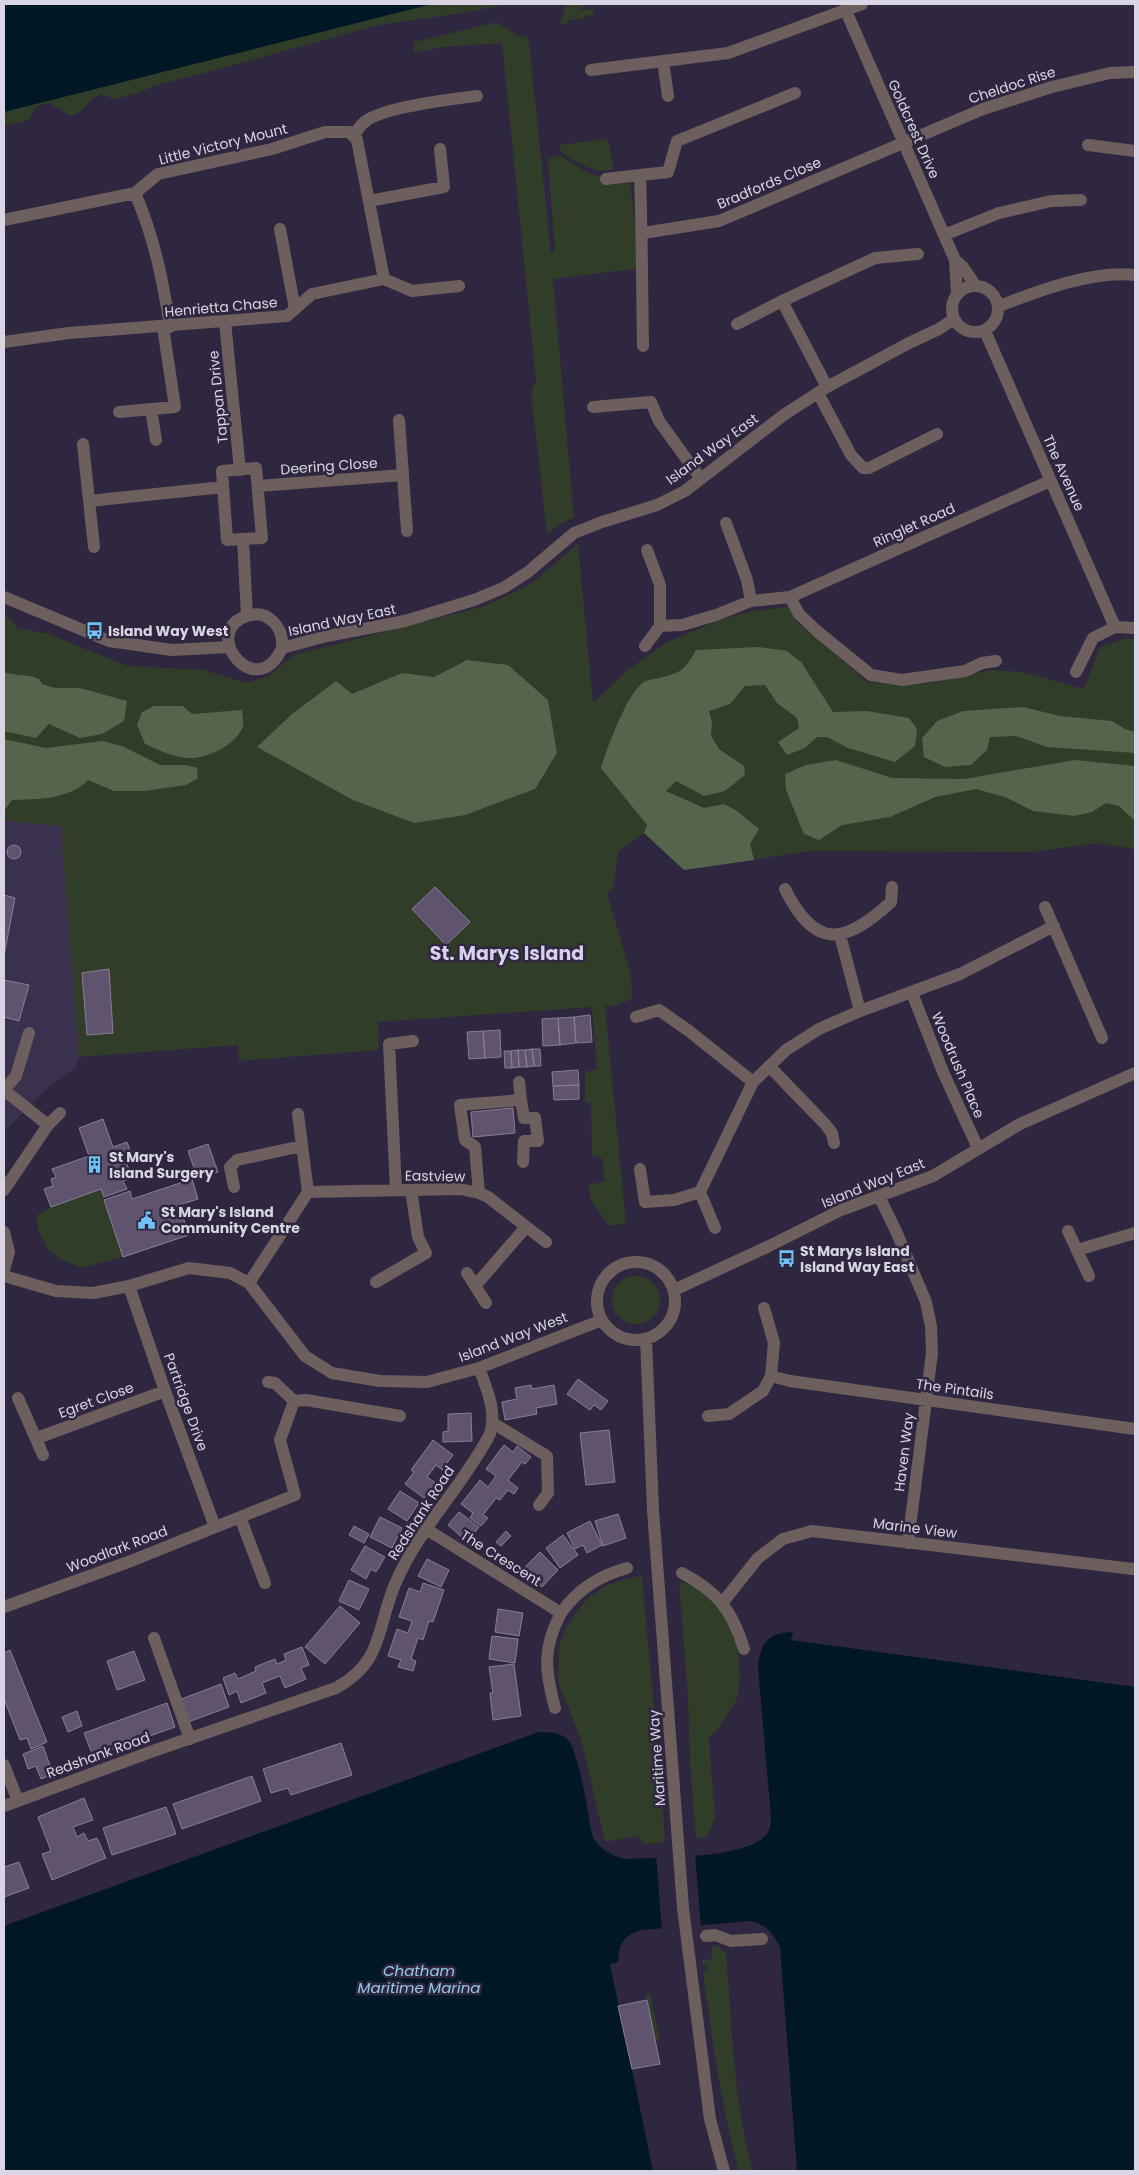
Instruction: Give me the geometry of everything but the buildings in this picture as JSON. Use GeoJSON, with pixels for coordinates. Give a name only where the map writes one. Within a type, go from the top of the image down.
{"type":"FeatureCollection","features":[{"type":"Feature","properties":{"kind":"street"},"geometry":{"type":"LineString","coordinates":[[591,70],[728,53],[862,4]]}},
{"type":"Feature","properties":{"kind":"street","name":"Goldcrest Drive"},"geometry":{"type":"LineString","coordinates":[[846,11],[955,260],[957,294]]}},
{"type":"Feature","properties":{"kind":"street"},"geometry":{"type":"LineString","coordinates":[[663,61],[668,96]]}},
{"type":"Feature","properties":{"kind":"street","name":"Cheldoc Rise"},"geometry":{"type":"LineString","coordinates":[[903,144],[983,110],[1052,86],[1110,74],[1135,72]]}},
{"type":"Feature","properties":{"kind":"street"},"geometry":{"type":"LineString","coordinates":[[606,179],[668,172],[676,141],[795,93]]}},
{"type":"Feature","properties":{"kind":"street"},"geometry":{"type":"LineString","coordinates":[[459,286],[412,291],[384,279],[358,140],[353,136],[366,120],[384,113],[422,104],[477,96]]}},
{"type":"Feature","properties":{"kind":"street","name":"Little Victory Mount"},"geometry":{"type":"LineString","coordinates":[[4,220],[135,193],[158,174],[272,149],[325,132],[350,132],[353,136]]}},
{"type":"Feature","properties":{"kind":"street","name":"Bradfords Close"},"geometry":{"type":"LineString","coordinates":[[643,233],[719,221],[903,144]]}},
{"type":"Feature","properties":{"kind":"street"},"geometry":{"type":"LineString","coordinates":[[1088,145],[1135,151]]}},
{"type":"Feature","properties":{"kind":"street"},"geometry":{"type":"LineString","coordinates":[[369,201],[444,187],[440,149]]}},
{"type":"Feature","properties":{"kind":"street"},"geometry":{"type":"LineString","coordinates":[[640,175],[643,233],[641,268],[643,346]]}},
{"type":"Feature","properties":{"kind":"street"},"geometry":{"type":"LineString","coordinates":[[119,412],[174,407],[162,273],[148,222],[135,193]]}},
{"type":"Feature","properties":{"kind":"street"},"geometry":{"type":"LineString","coordinates":[[944,235],[999,213],[1051,202],[1081,200]]}},
{"type":"Feature","properties":{"kind":"street"},"geometry":{"type":"LineString","coordinates":[[280,230],[295,309]]}},
{"type":"Feature","properties":{"kind":"street"},"geometry":{"type":"LineString","coordinates":[[736,324],[875,258],[918,254]]}},
{"type":"Feature","properties":{"kind":"street","name":"Goldcrest Drive"},"geometry":{"type":"LineString","coordinates":[[955,260],[963,267],[975,286]]}},
{"type":"Feature","properties":{"kind":"street"},"geometry":{"type":"LineString","coordinates":[[999,306],[1034,292],[1076,282],[1124,274],[1135,275]]}},
{"type":"Feature","properties":{"kind":"street","name":"Henrietta Chase"},"geometry":{"type":"LineString","coordinates":[[4,342],[69,333],[166,327],[287,316],[312,294],[384,279]]}},
{"type":"Feature","properties":{"kind":"street"},"geometry":{"type":"LineString","coordinates":[[966,287],[987,288],[993,293],[999,306],[996,320],[985,331],[970,332],[958,325],[954,319],[952,304],[957,294],[966,287]]}},
{"type":"Feature","properties":{"kind":"street"},"geometry":{"type":"LineString","coordinates":[[782,301],[852,455],[862,468],[869,468],[937,434]]}},
{"type":"Feature","properties":{"kind":"street","name":"Island Way East"},"geometry":{"type":"LineString","coordinates":[[282,648],[327,636],[405,621],[474,600],[503,588],[528,572],[574,533],[657,505],[685,491],[785,414],[822,390],[939,329],[954,319]]}},
{"type":"Feature","properties":{"kind":"street","name":"Tappan Drive"},"geometry":{"type":"LineString","coordinates":[[225,322],[240,470]]}},
{"type":"Feature","properties":{"kind":"street","name":"The Avenue"},"geometry":{"type":"LineString","coordinates":[[985,331],[1115,627]]}},
{"type":"Feature","properties":{"kind":"street"},"geometry":{"type":"LineString","coordinates":[[593,407],[651,402],[659,421],[701,479]]}},
{"type":"Feature","properties":{"kind":"street"},"geometry":{"type":"LineString","coordinates":[[151,409],[156,440]]}},
{"type":"Feature","properties":{"kind":"street"},"geometry":{"type":"LineString","coordinates":[[399,420],[407,531]]}},
{"type":"Feature","properties":{"kind":"street"},"geometry":{"type":"LineString","coordinates":[[84,444],[94,547]]}},
{"type":"Feature","properties":{"kind":"street"},"geometry":{"type":"LineString","coordinates":[[256,468],[262,538],[227,540],[222,471],[240,470],[256,468]]}},
{"type":"Feature","properties":{"kind":"street","name":"Deering Close"},"geometry":{"type":"LineString","coordinates":[[258,486],[403,475]]}},
{"type":"Feature","properties":{"kind":"street","name":"Ringlet Road"},"geometry":{"type":"LineString","coordinates":[[660,626],[682,625],[716,615],[751,601],[790,597],[1050,481]]}},
{"type":"Feature","properties":{"kind":"street"},"geometry":{"type":"LineString","coordinates":[[89,500],[223,487]]}},
{"type":"Feature","properties":{"kind":"street"},"geometry":{"type":"LineString","coordinates":[[726,523],[746,580],[751,601]]}},
{"type":"Feature","properties":{"kind":"street"},"geometry":{"type":"LineString","coordinates":[[4,597],[108,641],[172,650],[229,647],[231,630],[234,625],[247,616],[243,539]]}},
{"type":"Feature","properties":{"kind":"street"},"geometry":{"type":"LineString","coordinates":[[644,646],[660,626],[660,585],[647,550]]}},
{"type":"Feature","properties":{"kind":"street"},"geometry":{"type":"LineString","coordinates":[[790,597],[799,614],[871,675],[902,680],[965,671],[982,663],[996,661]]}},
{"type":"Feature","properties":{"kind":"street","name":"Island Way East"},"geometry":{"type":"LineString","coordinates":[[229,647],[236,661],[242,666],[254,669],[271,664],[278,657],[283,640],[275,622],[266,616],[257,614],[247,616]]}},
{"type":"Feature","properties":{"kind":"street"},"geometry":{"type":"LineString","coordinates":[[1076,672],[1093,638],[1115,627],[1135,628]]}},
{"type":"Feature","properties":{"kind":"street"},"geometry":{"type":"LineString","coordinates":[[785,889],[801,917],[808,925],[822,934],[840,935],[853,931],[891,902],[892,887]]}},
{"type":"Feature","properties":{"kind":"street"},"geometry":{"type":"LineString","coordinates":[[1045,907],[1102,1038]]}},
{"type":"Feature","properties":{"kind":"street"},"geometry":{"type":"LineString","coordinates":[[640,1169],[645,1202],[674,1200],[700,1192],[753,1082],[786,1050],[819,1029],[860,1011],[960,974],[1054,926]]}},
{"type":"Feature","properties":{"kind":"street"},"geometry":{"type":"LineString","coordinates":[[840,935],[860,1011]]}},
{"type":"Feature","properties":{"kind":"street","name":"Woodrush Place"},"geometry":{"type":"LineString","coordinates":[[912,993],[943,1072],[978,1148]]}},
{"type":"Feature","properties":{"kind":"street"},"geometry":{"type":"LineString","coordinates":[[636,1017],[659,1010],[689,1031],[753,1082]]}},
{"type":"Feature","properties":{"kind":"street"},"geometry":{"type":"LineString","coordinates":[[29,1033],[16,1076],[4,1090],[48,1125]]}},
{"type":"Feature","properties":{"kind":"street"},"geometry":{"type":"LineString","coordinates":[[396,1190],[389,1044],[413,1040]]}},
{"type":"Feature","properties":{"kind":"street"},"geometry":{"type":"LineString","coordinates":[[769,1066],[825,1124],[832,1133],[834,1143]]}},
{"type":"Feature","properties":{"kind":"street","name":"Island Way East"},"geometry":{"type":"LineString","coordinates":[[674,1290],[768,1247],[842,1210],[933,1176],[1020,1124],[1135,1073]]}},
{"type":"Feature","properties":{"kind":"street"},"geometry":{"type":"LineString","coordinates":[[518,1082],[524,1118],[535,1118],[538,1141],[524,1141],[523,1162]]}},
{"type":"Feature","properties":{"kind":"street"},"geometry":{"type":"LineString","coordinates":[[479,1193],[475,1147],[464,1140],[460,1105],[521,1100]]}},
{"type":"Feature","properties":{"kind":"street"},"geometry":{"type":"LineString","coordinates":[[4,1190],[48,1125],[60,1113]]}},
{"type":"Feature","properties":{"kind":"street"},"geometry":{"type":"LineString","coordinates":[[249,1283],[308,1192],[298,1114]]}},
{"type":"Feature","properties":{"kind":"street"},"geometry":{"type":"LineString","coordinates":[[234,1187],[230,1167],[237,1160],[302,1146]]}},
{"type":"Feature","properties":{"kind":"street","name":"Eastview"},"geometry":{"type":"LineString","coordinates":[[308,1192],[460,1189],[479,1193],[546,1242]]}},
{"type":"Feature","properties":{"kind":"street"},"geometry":{"type":"LineString","coordinates":[[376,1282],[426,1253],[418,1237],[411,1190]]}},
{"type":"Feature","properties":{"kind":"street"},"geometry":{"type":"LineString","coordinates":[[700,1192],[715,1228]]}},
{"type":"Feature","properties":{"kind":"street","name":"Haven Way"},"geometry":{"type":"LineString","coordinates":[[879,1196],[926,1302],[931,1326],[932,1352],[908,1542]]}},
{"type":"Feature","properties":{"kind":"street"},"geometry":{"type":"LineString","coordinates":[[475,1286],[526,1227]]}},
{"type":"Feature","properties":{"kind":"street"},"geometry":{"type":"LineString","coordinates":[[1068,1230],[1089,1276]]}},
{"type":"Feature","properties":{"kind":"street"},"geometry":{"type":"LineString","coordinates":[[4,1232],[9,1252],[4,1270]]}},
{"type":"Feature","properties":{"kind":"street"},"geometry":{"type":"LineString","coordinates":[[1077,1250],[1135,1233]]}},
{"type":"Feature","properties":{"kind":"street"},"geometry":{"type":"LineString","coordinates":[[634,1263],[653,1267],[668,1279],[674,1290],[675,1303],[673,1315],[667,1326],[658,1334],[646,1339],[633,1340],[621,1337],[610,1330],[602,1320],[598,1308],[598,1295],[606,1278],[622,1266],[634,1263]]}},
{"type":"Feature","properties":{"kind":"street","name":"Island Way West"},"geometry":{"type":"LineString","coordinates":[[4,1276],[56,1291],[93,1293],[129,1286],[189,1268],[230,1273],[249,1283],[305,1356],[332,1373],[380,1381],[427,1382],[479,1368],[602,1320]]}},
{"type":"Feature","properties":{"kind":"street"},"geometry":{"type":"LineString","coordinates":[[467,1273],[486,1303]]}},
{"type":"Feature","properties":{"kind":"street","name":"Partridge Drive"},"geometry":{"type":"LineString","coordinates":[[129,1286],[165,1391],[215,1526]]}},
{"type":"Feature","properties":{"kind":"street"},"geometry":{"type":"LineString","coordinates":[[708,1416],[729,1414],[763,1391],[771,1376],[774,1343],[764,1308]]}},
{"type":"Feature","properties":{"kind":"street","name":"Maritime Way"},"geometry":{"type":"LineString","coordinates":[[646,1339],[653,1510],[683,1908],[710,2119],[724,2171]]}},
{"type":"Feature","properties":{"kind":"street","name":"Redshank Road"},"geometry":{"type":"LineString","coordinates":[[4,1806],[190,1738],[336,1688],[358,1673],[370,1659],[376,1647],[396,1582],[426,1530],[485,1444],[493,1423],[491,1400],[479,1368]]}},
{"type":"Feature","properties":{"kind":"street","name":"The Pintails"},"geometry":{"type":"LineString","coordinates":[[771,1376],[790,1381],[1135,1429]]}},
{"type":"Feature","properties":{"kind":"street"},"geometry":{"type":"LineString","coordinates":[[268,1382],[275,1383],[294,1401],[306,1400],[400,1416]]}},
{"type":"Feature","properties":{"kind":"street","name":"Egret Close"},"geometry":{"type":"LineString","coordinates":[[37,1438],[165,1391]]}},
{"type":"Feature","properties":{"kind":"street"},"geometry":{"type":"LineString","coordinates":[[18,1398],[43,1455]]}},
{"type":"Feature","properties":{"kind":"street","name":"Woodlark Road"},"geometry":{"type":"LineString","coordinates":[[4,1607],[131,1561],[295,1495],[280,1440],[294,1401]]}},
{"type":"Feature","properties":{"kind":"street"},"geometry":{"type":"LineString","coordinates":[[493,1423],[547,1456],[548,1493],[539,1505]]}},
{"type":"Feature","properties":{"kind":"street"},"geometry":{"type":"LineString","coordinates":[[240,1517],[265,1583]]}},
{"type":"Feature","properties":{"kind":"street","name":"The Crescent"},"geometry":{"type":"LineString","coordinates":[[426,1530],[561,1613]]}},
{"type":"Feature","properties":{"kind":"street","name":"Marine View"},"geometry":{"type":"LineString","coordinates":[[722,1602],[758,1558],[783,1539],[812,1531],[1133,1569]]}},
{"type":"Feature","properties":{"kind":"street"},"geometry":{"type":"LineString","coordinates":[[555,1708],[546,1672],[546,1656],[551,1633],[561,1613],[572,1599],[591,1582],[628,1568]]}},
{"type":"Feature","properties":{"kind":"street"},"geometry":{"type":"LineString","coordinates":[[682,1573],[703,1585],[722,1602],[737,1625],[744,1649]]}},
{"type":"Feature","properties":{"kind":"street"},"geometry":{"type":"LineString","coordinates":[[154,1638],[190,1738]]}},
{"type":"Feature","properties":{"kind":"street"},"geometry":{"type":"LineString","coordinates":[[4,1765],[18,1801]]}},
{"type":"Feature","properties":{"kind":"street"},"geometry":{"type":"LineString","coordinates":[[706,1936],[715,1936],[745,1945],[762,1939]]}},
{"type":"Feature","properties":{"kind":"shaded area"},"geometry":{"type":"Polygon","coordinates":[[[4,821],[61,825],[79,1057],[75,1068],[44,1091],[4,1132],[4,821]]]}},
{"type":"Feature","properties":{"kind":"green space"},"geometry":{"type":"Polygon","coordinates":[[[158,4],[499,4],[499,6],[379,25],[156,85],[138,93],[115,99],[100,94],[81,111],[71,116],[49,103],[36,106],[29,120],[4,126],[4,40],[158,4]]]}},
{"type":"Feature","properties":{"kind":"green space"},"geometry":{"type":"Polygon","coordinates":[[[566,4],[587,4],[579,10],[594,9],[593,15],[584,16],[584,19],[569,20],[565,25],[560,23],[566,4]]]}},
{"type":"Feature","properties":{"kind":"green space"},"geometry":{"type":"Polygon","coordinates":[[[497,22],[518,36],[527,37],[529,42],[551,253],[555,250],[548,159],[560,155],[586,172],[606,179],[609,185],[630,183],[635,221],[642,221],[641,268],[553,279],[574,517],[547,533],[531,392],[536,381],[502,43],[443,47],[414,53],[414,42],[497,22]]]}},
{"type":"Feature","properties":{"kind":"green space"},"geometry":{"type":"Polygon","coordinates":[[[608,139],[614,169],[607,171],[593,169],[560,151],[559,145],[608,139]]]}},
{"type":"Feature","properties":{"kind":"green space"},"geometry":{"type":"Polygon","coordinates":[[[578,544],[593,703],[628,670],[667,642],[720,620],[752,611],[789,607],[797,622],[868,682],[900,686],[930,683],[993,670],[1022,672],[1084,689],[1100,647],[1123,639],[1135,639],[1135,849],[1097,843],[1032,852],[810,851],[684,870],[644,833],[618,852],[613,888],[607,893],[631,975],[632,999],[614,1006],[605,1006],[626,1223],[609,1226],[591,1200],[588,1185],[605,1181],[602,1158],[592,1155],[591,1103],[585,1102],[585,1072],[597,1069],[592,1007],[378,1022],[379,1050],[239,1061],[238,1045],[79,1057],[61,826],[4,821],[4,613],[18,628],[49,634],[127,666],[204,670],[246,683],[268,676],[294,655],[485,606],[531,584],[578,544]]]}},
{"type":"Feature","properties":{"kind":"green space"},"geometry":{"type":"Polygon","coordinates":[[[758,647],[787,651],[801,662],[833,712],[867,711],[909,718],[917,729],[915,746],[895,762],[848,748],[827,737],[817,737],[805,748],[787,755],[778,742],[799,728],[797,718],[777,703],[765,685],[745,686],[730,704],[709,711],[712,723],[711,736],[720,750],[744,766],[745,775],[725,791],[704,796],[676,781],[666,791],[704,808],[724,804],[737,811],[759,829],[750,844],[754,860],[684,870],[644,833],[647,825],[601,768],[613,735],[631,697],[644,682],[682,670],[696,650],[758,647]]]}},
{"type":"Feature","properties":{"kind":"green space"},"geometry":{"type":"Polygon","coordinates":[[[467,660],[508,665],[548,700],[557,753],[535,789],[465,815],[414,823],[353,800],[257,747],[292,714],[336,681],[352,694],[402,673],[434,677],[467,660]]]}},
{"type":"Feature","properties":{"kind":"green space"},"geometry":{"type":"Polygon","coordinates":[[[4,672],[35,677],[42,684],[55,688],[80,688],[127,701],[124,721],[102,734],[80,738],[49,724],[36,738],[4,731],[4,672]]]}},
{"type":"Feature","properties":{"kind":"green space"},"geometry":{"type":"Polygon","coordinates":[[[154,706],[183,706],[192,714],[242,710],[243,726],[240,733],[229,744],[215,752],[193,758],[180,757],[145,744],[137,725],[142,712],[154,706]]]}},
{"type":"Feature","properties":{"kind":"green space"},"geometry":{"type":"Polygon","coordinates":[[[1023,707],[1060,716],[1112,721],[1125,729],[1135,732],[1135,753],[1047,747],[1016,736],[990,737],[987,750],[971,765],[945,767],[924,757],[922,738],[937,721],[963,711],[1023,707]]]}},
{"type":"Feature","properties":{"kind":"green space"},"geometry":{"type":"Polygon","coordinates":[[[4,739],[46,748],[103,741],[122,746],[160,765],[186,765],[197,768],[198,778],[186,785],[145,791],[114,791],[88,780],[80,787],[62,795],[43,799],[12,800],[4,811],[4,739]]]}},
{"type":"Feature","properties":{"kind":"green space"},"geometry":{"type":"Polygon","coordinates":[[[836,760],[892,778],[964,779],[1075,760],[1135,766],[1135,821],[1119,806],[1106,803],[1092,812],[1074,816],[1033,811],[1005,797],[976,789],[935,797],[890,817],[842,825],[819,840],[804,834],[786,790],[785,774],[806,765],[836,760]]]}},
{"type":"Feature","properties":{"kind":"green space"},"geometry":{"type":"Polygon","coordinates":[[[101,1189],[123,1257],[82,1268],[61,1259],[48,1250],[39,1233],[36,1216],[51,1207],[101,1189]]]}},
{"type":"Feature","properties":{"kind":"green space"},"geometry":{"type":"Polygon","coordinates":[[[631,1276],[641,1276],[650,1280],[656,1286],[659,1291],[659,1309],[650,1320],[641,1324],[631,1324],[622,1320],[616,1314],[612,1305],[612,1295],[616,1286],[622,1280],[631,1276]]]}},
{"type":"Feature","properties":{"kind":"green space"},"geometry":{"type":"Polygon","coordinates":[[[642,1575],[665,1842],[644,1844],[637,1836],[605,1842],[581,1739],[558,1682],[559,1645],[575,1613],[589,1597],[607,1585],[642,1575]]]}},
{"type":"Feature","properties":{"kind":"green space"},"geometry":{"type":"Polygon","coordinates":[[[679,1581],[696,1587],[721,1608],[737,1637],[740,1678],[737,1699],[720,1726],[709,1738],[715,1817],[707,1837],[696,1839],[690,1763],[688,1698],[679,1581]]]}},
{"type":"Feature","properties":{"kind":"green space"},"geometry":{"type":"Polygon","coordinates":[[[712,1945],[719,1946],[726,1953],[737,2090],[746,2144],[753,2171],[739,2171],[722,2097],[703,1971],[708,1970],[707,1965],[703,1966],[702,1960],[712,1959],[712,1945]]]}},
{"type":"Feature","properties":{"kind":"green space"},"geometry":{"type":"Polygon","coordinates":[[[650,1993],[660,2041],[655,2041],[646,1994],[650,1993]]]}},
{"type":"Feature","properties":{"kind":"water"},"geometry":{"type":"Polygon","coordinates":[[[4,4],[432,4],[4,112],[4,4]]]}},
{"type":"Feature","properties":{"kind":"water","name":"Chatham Maritime Marina"},"geometry":{"type":"Polygon","coordinates":[[[793,1632],[791,1640],[1135,1687],[1135,2171],[797,2171],[780,1947],[775,1937],[768,1930],[756,1922],[750,1921],[642,1930],[627,1937],[621,1945],[618,1962],[610,1964],[653,2171],[4,2171],[4,1926],[539,1732],[558,1734],[568,1740],[580,1772],[593,1838],[603,1849],[611,1854],[625,1859],[679,1857],[743,1848],[758,1841],[768,1832],[771,1822],[758,1668],[759,1659],[763,1646],[771,1637],[793,1632]]]}},
{"type":"Feature","properties":{"kind":"pier"},"geometry":{"type":"Polygon","coordinates":[[[695,1853],[701,1928],[662,1931],[656,1855],[695,1853]]]}},
{"type":"Feature","properties":{"kind":"place","name":"Island Way West"},"geometry":{"type":"Point","coordinates":[94,631]}},
{"type":"Feature","properties":{"kind":"place","name":"St Mary's Island Surgery"},"geometry":{"type":"Point","coordinates":[95,1165]}},
{"type":"Feature","properties":{"kind":"place","name":"St Mary's Island Community Centre"},"geometry":{"type":"Point","coordinates":[147,1220]}},
{"type":"Feature","properties":{"kind":"place","name":"St Marys Island Island Way East"},"geometry":{"type":"Point","coordinates":[786,1259]}},
{"type":"Feature","properties":{"kind":"district","name":"St. Marys Island"},"geometry":{"type":"Point","coordinates":[507,953]}}]}
